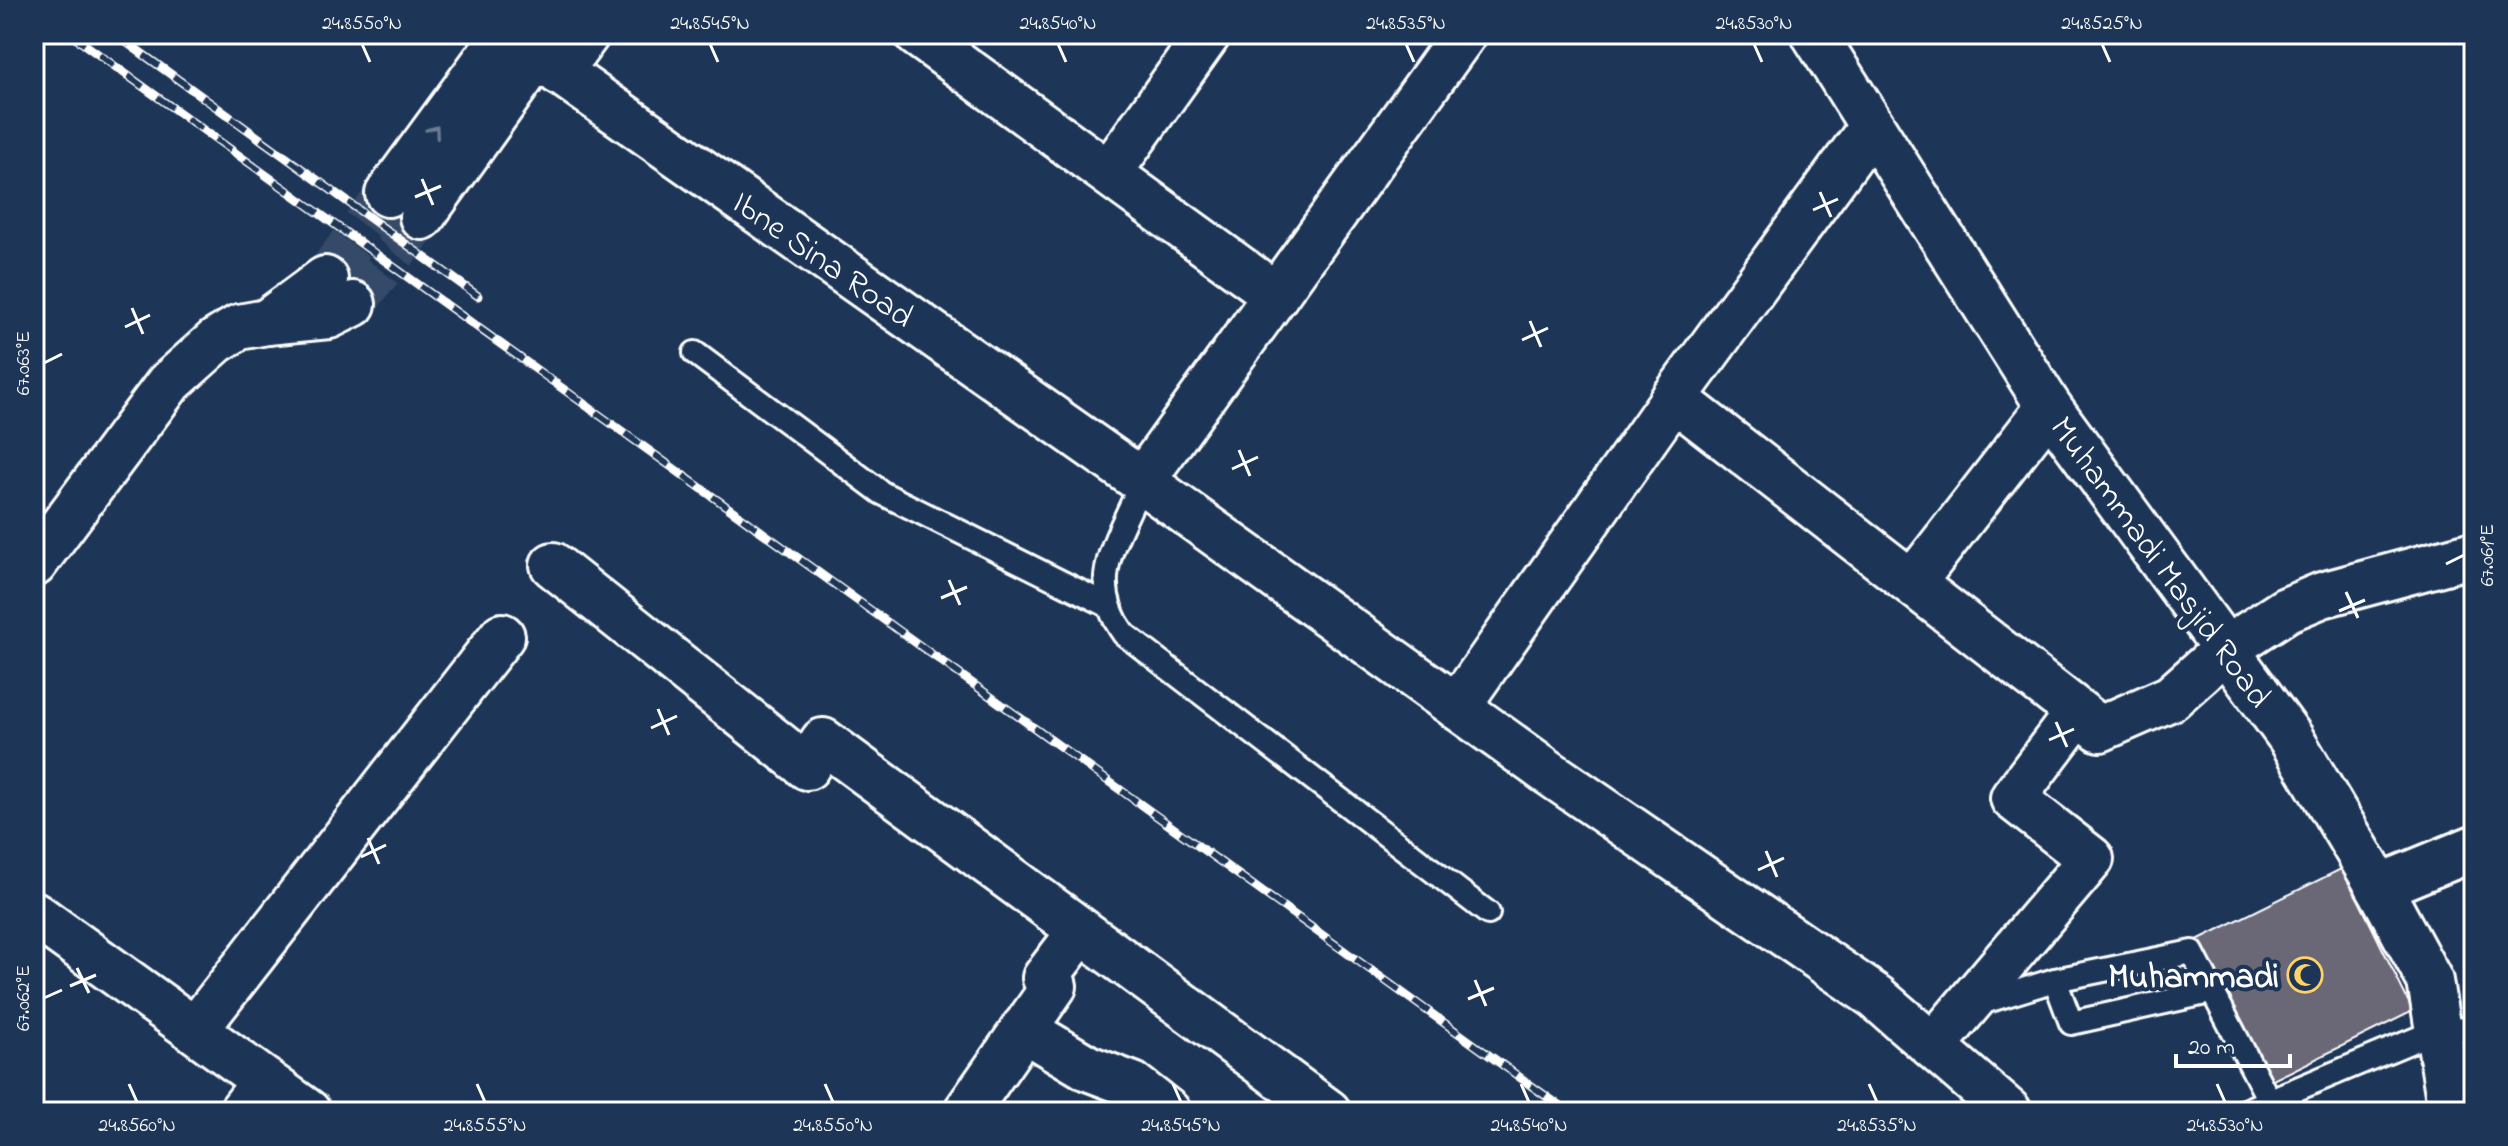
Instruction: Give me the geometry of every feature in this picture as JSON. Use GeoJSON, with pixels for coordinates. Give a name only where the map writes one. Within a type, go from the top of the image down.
{"type":"FeatureCollection","features":[{"type":"Feature","properties":{"kind":"street"},"geometry":{"type":"LineString","coordinates":[[405,206],[527,49],[587,34]]}},
{"type":"Feature","properties":{"kind":"street"},"geometry":{"type":"LineString","coordinates":[[917,34],[1276,295]]}},
{"type":"Feature","properties":{"kind":"street"},"geometry":{"type":"LineString","coordinates":[[1109,173],[1208,34]]}},
{"type":"Feature","properties":{"kind":"street"},"geometry":{"type":"LineString","coordinates":[[1142,481],[1464,34]]}},
{"type":"Feature","properties":{"kind":"street","name":"Muhammadi Masjid Road"},"geometry":{"type":"LineString","coordinates":[[1814,34],[2049,407],[2290,737],[2379,887],[2456,1030],[2451,1112]]}},
{"type":"Feature","properties":{"kind":"street","name":"Ibne Sina Road"},"geometry":{"type":"LineString","coordinates":[[527,49],[1142,481],[1457,707],[1876,997],[2009,1112]]}},
{"type":"Feature","properties":{"kind":"street"},"geometry":{"type":"LineString","coordinates":[[1457,707],[1674,398],[1871,128]]}},
{"type":"Feature","properties":{"kind":"street"},"geometry":{"type":"LineString","coordinates":[[34,564],[168,384],[216,341],[239,327],[267,322],[339,292]]}},
{"type":"Feature","properties":{"kind":"street"},"geometry":{"type":"LineString","coordinates":[[1674,398],[1914,581],[2100,729],[2171,698],[2226,649],[2286,610],[2322,595],[2474,554]]}},
{"type":"Feature","properties":{"kind":"street"},"geometry":{"type":"LineString","coordinates":[[1914,581],[2049,407]]}},
{"type":"Feature","properties":{"kind":"street"},"geometry":{"type":"LineString","coordinates":[[553,565],[807,767],[823,741],[1328,1112]]}},
{"type":"Feature","properties":{"kind":"street"},"geometry":{"type":"LineString","coordinates":[[195,1030],[502,636]]}},
{"type":"Feature","properties":{"kind":"street"},"geometry":{"type":"LineString","coordinates":[[1933,1046],[2091,859],[2013,798],[2077,713]]}},
{"type":"Feature","properties":{"kind":"street"},"geometry":{"type":"LineString","coordinates":[[2379,887],[2474,848]]}},
{"type":"Feature","properties":{"kind":"street"},"geometry":{"type":"LineString","coordinates":[[34,914],[195,1030],[253,1096],[308,1112]]}},
{"type":"Feature","properties":{"kind":"street"},"geometry":{"type":"LineString","coordinates":[[966,1112],[1054,986],[1045,978],[1080,932]]}},
{"type":"Feature","properties":{"kind":"street"},"geometry":{"type":"LineString","coordinates":[[1023,1029],[1088,1068],[1133,1085],[1168,1112]]}},
{"type":"Feature","properties":{"kind":"lane"},"geometry":{"type":"LineString","coordinates":[[695,353],[882,493],[1107,605]]}},
{"type":"Feature","properties":{"kind":"lane"},"geometry":{"type":"LineString","coordinates":[[1142,481],[1103,577],[1107,605],[1124,634],[1488,913]]}},
{"type":"Feature","properties":{"kind":"lane"},"geometry":{"type":"LineString","coordinates":[[1966,1008],[2055,980],[2192,952],[2272,1107]]}},
{"type":"Feature","properties":{"kind":"lane"},"geometry":{"type":"LineString","coordinates":[[2055,980],[2071,1023],[2210,992]]}},
{"type":"Feature","properties":{"kind":"lane"},"geometry":{"type":"LineString","coordinates":[[2242,1112],[2272,1107],[2456,1030]]}},
{"type":"Feature","properties":{"kind":"building","name":"Muhammadi"},"geometry":{"type":"Polygon","coordinates":[[[2343,868],[2413,1011],[2267,1083],[2197,940],[2343,868]]]}},
{"type":"Feature","properties":{"kind":"tunnel"},"geometry":{"type":"LineString","coordinates":[[325,279],[388,194]]}},
{"type":"Feature","properties":{"kind":"tunnel"},"geometry":{"type":"LineString","coordinates":[[353,304],[422,217]]}},
{"type":"Feature","properties":{"kind":"railway"},"geometry":{"type":"LineString","coordinates":[[70,34],[1568,1112]]}},
{"type":"Feature","properties":{"kind":"railway"},"geometry":{"type":"LineString","coordinates":[[115,34],[478,296]]}},
{"type":"Feature","properties":{"kind":"place","name":"Muhammadi"},"geometry":{"type":"Point","coordinates":[2305,975]}}]}
